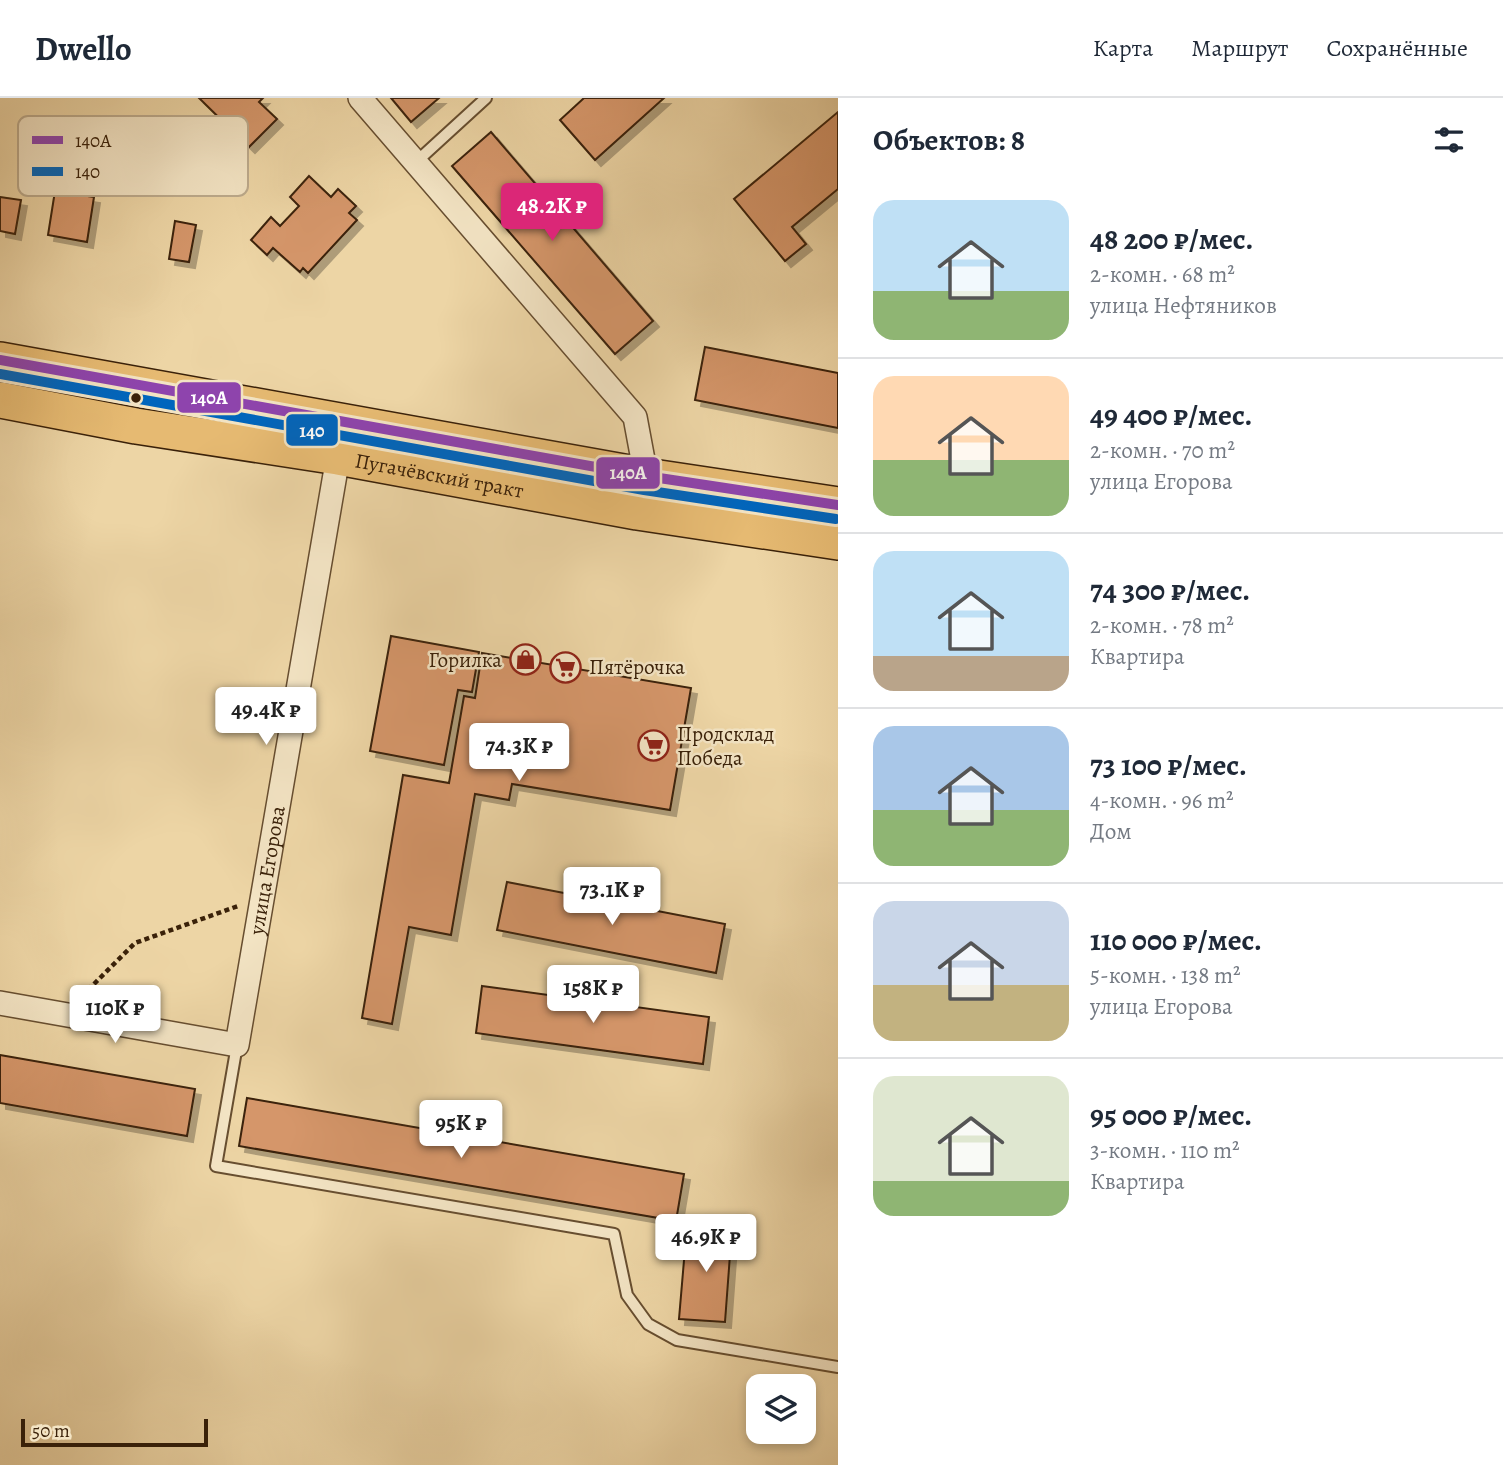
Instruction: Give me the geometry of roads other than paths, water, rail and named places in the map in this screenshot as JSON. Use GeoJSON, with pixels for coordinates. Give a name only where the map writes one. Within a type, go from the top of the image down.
{"type":"FeatureCollection","features":[{"type":"Feature","properties":{"kind":"main road","name":"Пугачёвский тракт"},"geometry":{"type":"LineString","coordinates":[[0,360],[646,476],[838,505]]}},
{"type":"Feature","properties":{"kind":"main road","name":"Пугачёвский тракт"},"geometry":{"type":"LineString","coordinates":[[0,400],[136,426],[338,457],[637,512],[838,542]]}},
{"type":"Feature","properties":{"kind":"street"},"geometry":{"type":"LineString","coordinates":[[360,98],[635,417],[646,476]]}},
{"type":"Feature","properties":{"kind":"street","name":"улица Егорова"},"geometry":{"type":"LineString","coordinates":[[237,1045],[338,457]]}},
{"type":"Feature","properties":{"kind":"street"},"geometry":{"type":"LineString","coordinates":[[0,1003],[237,1045]]}},
{"type":"Feature","properties":{"kind":"lane"},"geometry":{"type":"LineString","coordinates":[[415,163],[486,98]]}},
{"type":"Feature","properties":{"kind":"lane"},"geometry":{"type":"LineString","coordinates":[[237,1045],[216,1166],[614,1234],[627,1295],[648,1324],[677,1340],[838,1367]]}},
{"type":"Feature","properties":{"kind":"place","name":"Горилка"},"geometry":{"type":"Point","coordinates":[525,660]}},
{"type":"Feature","properties":{"kind":"place","name":"Пятёрочка"},"geometry":{"type":"Point","coordinates":[566,667]}},
{"type":"Feature","properties":{"kind":"place","name":"Продсклад Победа"},"geometry":{"type":"Point","coordinates":[654,746]}}]}
